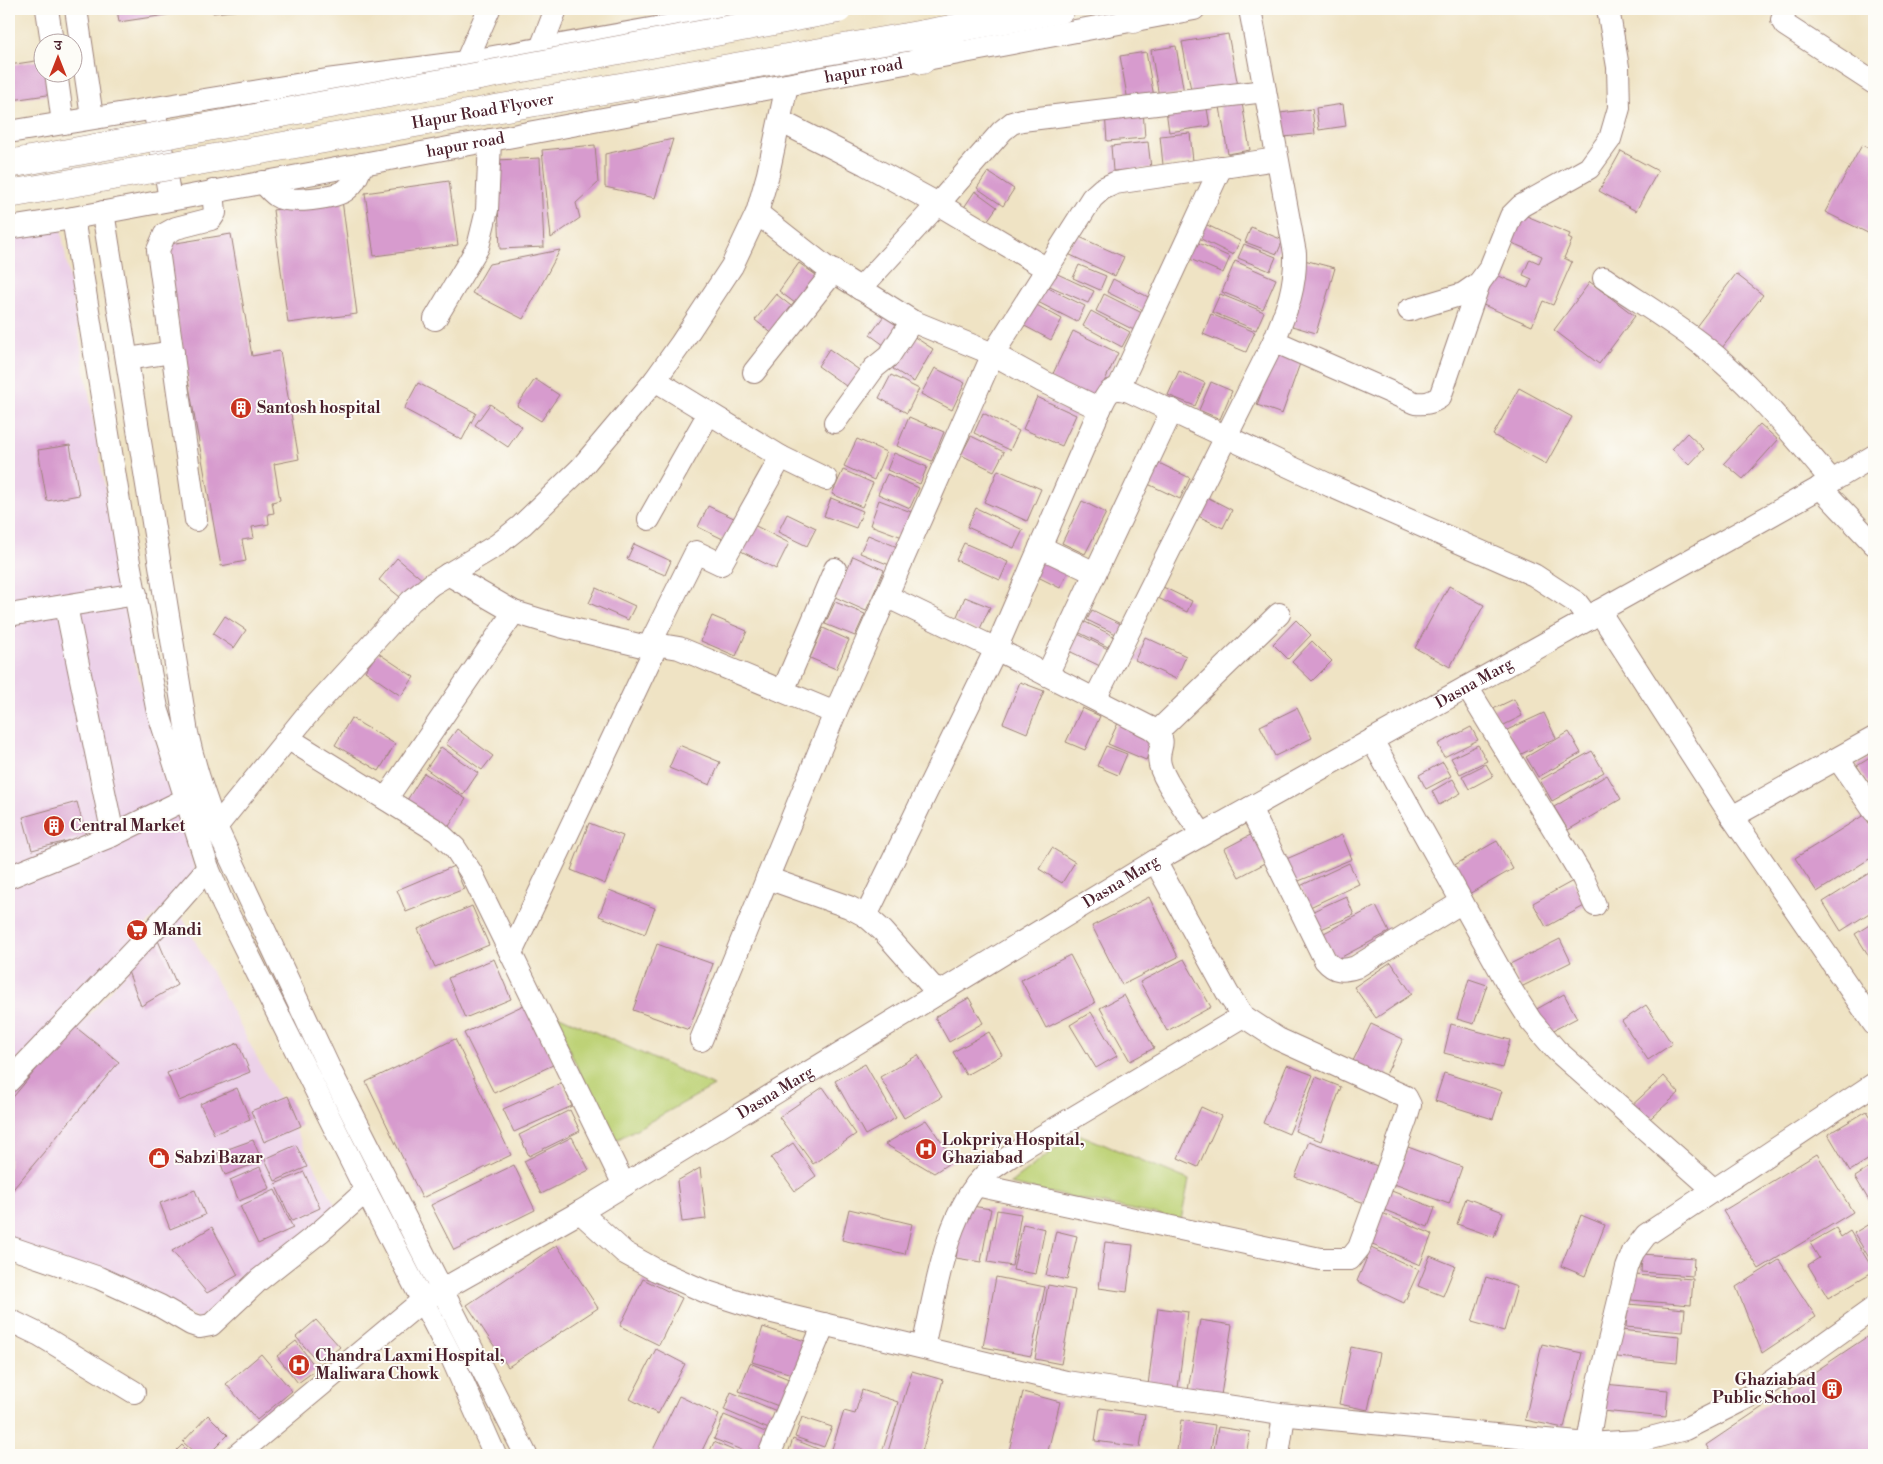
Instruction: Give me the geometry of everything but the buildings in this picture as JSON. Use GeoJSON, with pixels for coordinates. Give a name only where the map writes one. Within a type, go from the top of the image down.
{"type":"FeatureCollection","features":[{"type":"Feature","properties":{"kind":"main road","name":"Hapur Road Flyover"},"geometry":{"type":"LineString","coordinates":[[9,164],[838,9]]}},
{"type":"Feature","properties":{"kind":"main road"},"geometry":{"type":"LineString","coordinates":[[922,60],[958,28],[1061,9]]}},
{"type":"Feature","properties":{"kind":"main road","name":"Hapur Road Flyover"},"geometry":{"type":"LineString","coordinates":[[9,193],[958,28]]}},
{"type":"Feature","properties":{"kind":"street"},"geometry":{"type":"LineString","coordinates":[[47,9],[50,32]]}},
{"type":"Feature","properties":{"kind":"street"},"geometry":{"type":"LineString","coordinates":[[76,9],[92,117]]}},
{"type":"Feature","properties":{"kind":"street"},"geometry":{"type":"LineString","coordinates":[[466,62],[489,9]]}},
{"type":"Feature","properties":{"kind":"street"},"geometry":{"type":"LineString","coordinates":[[541,48],[556,9]]}},
{"type":"Feature","properties":{"kind":"street"},"geometry":{"type":"LineString","coordinates":[[9,132],[327,80],[466,62],[762,9]]}},
{"type":"Feature","properties":{"kind":"street","name":"hapur road"},"geometry":{"type":"LineString","coordinates":[[12,227],[72,218],[922,60],[1132,14],[1194,9]]}},
{"type":"Feature","properties":{"kind":"street"},"geometry":{"type":"LineString","coordinates":[[1095,699],[1274,341],[1289,303],[1295,274],[1292,239],[1250,9]]}},
{"type":"Feature","properties":{"kind":"street"},"geometry":{"type":"LineString","coordinates":[[1274,341],[1414,403],[1424,404],[1433,402],[1440,397],[1479,283],[1490,268],[1511,216],[1521,206],[1590,168],[1610,139],[1619,108],[1618,67],[1608,9]]}},
{"type":"Feature","properties":{"kind":"street"},"geometry":{"type":"LineString","coordinates":[[1786,9],[1782,20],[1785,25],[1874,83]]}},
{"type":"Feature","properties":{"kind":"street"},"geometry":{"type":"LineString","coordinates":[[57,82],[63,123]]}},
{"type":"Feature","properties":{"kind":"street"},"geometry":{"type":"LineString","coordinates":[[216,827],[306,716],[411,601],[432,584],[497,545],[522,525],[580,469],[655,380],[732,266],[757,213],[768,174],[787,85]]}},
{"type":"Feature","properties":{"kind":"street"},"geometry":{"type":"LineString","coordinates":[[860,289],[1002,131],[1012,123],[1022,120],[1265,92]]}},
{"type":"Feature","properties":{"kind":"street"},"geometry":{"type":"LineString","coordinates":[[154,107],[170,199]]}},
{"type":"Feature","properties":{"kind":"street"},"geometry":{"type":"LineString","coordinates":[[780,121],[938,204],[1047,269]]}},
{"type":"Feature","properties":{"kind":"street"},"geometry":{"type":"LineString","coordinates":[[435,319],[478,247],[488,210],[490,140]]}},
{"type":"Feature","properties":{"kind":"street"},"geometry":{"type":"LineString","coordinates":[[701,1040],[835,713],[993,354],[1092,198],[1102,189],[1115,183],[1277,159]]}},
{"type":"Feature","properties":{"kind":"street"},"geometry":{"type":"LineString","coordinates":[[1119,388],[1221,167]]}},
{"type":"Feature","properties":{"kind":"street"},"geometry":{"type":"LineString","coordinates":[[196,520],[158,250],[165,234],[176,228],[212,219],[215,213],[213,192]]}},
{"type":"Feature","properties":{"kind":"street"},"geometry":{"type":"LineString","coordinates":[[9,193],[12,227]]}},
{"type":"Feature","properties":{"kind":"street"},"geometry":{"type":"LineString","coordinates":[[103,212],[195,767],[216,827],[331,1072],[526,1455]]}},
{"type":"Feature","properties":{"kind":"street"},"geometry":{"type":"LineString","coordinates":[[757,213],[834,272],[912,321],[993,354],[1042,381],[1100,409]]}},
{"type":"Feature","properties":{"kind":"street"},"geometry":{"type":"LineString","coordinates":[[72,218],[126,547],[157,708],[208,868],[366,1191],[451,1356],[492,1453]]}},
{"type":"Feature","properties":{"kind":"street"},"geometry":{"type":"LineString","coordinates":[[754,372],[834,272]]}},
{"type":"Feature","properties":{"kind":"street"},"geometry":{"type":"LineString","coordinates":[[1604,278],[1701,344],[1729,368],[1781,421],[1826,484],[1874,544]]}},
{"type":"Feature","properties":{"kind":"street"},"geometry":{"type":"LineString","coordinates":[[1409,310],[1463,294],[1479,283]]}},
{"type":"Feature","properties":{"kind":"street"},"geometry":{"type":"LineString","coordinates":[[835,422],[874,368],[889,356],[912,321]]}},
{"type":"Feature","properties":{"kind":"street"},"geometry":{"type":"LineString","coordinates":[[126,359],[173,352]]}},
{"type":"Feature","properties":{"kind":"street"},"geometry":{"type":"LineString","coordinates":[[655,380],[781,457],[826,479]]}},
{"type":"Feature","properties":{"kind":"street"},"geometry":{"type":"LineString","coordinates":[[866,916],[996,649],[1106,395],[1112,390],[1119,388],[1172,410],[1226,437],[1534,575],[1594,615],[1874,1024]]}},
{"type":"Feature","properties":{"kind":"street"},"geometry":{"type":"LineString","coordinates":[[1047,675],[1172,410]]}},
{"type":"Feature","properties":{"kind":"street"},"geometry":{"type":"LineString","coordinates":[[649,519],[709,413]]}},
{"type":"Feature","properties":{"kind":"street","name":"Dasna Marg"},"geometry":{"type":"LineString","coordinates":[[237,1455],[422,1301],[580,1212],[1155,861],[1467,687],[1874,456]]}},
{"type":"Feature","properties":{"kind":"street"},"geometry":{"type":"LineString","coordinates":[[511,953],[696,552],[721,564],[781,457]]}},
{"type":"Feature","properties":{"kind":"street"},"geometry":{"type":"LineString","coordinates":[[1040,547],[1095,573]]}},
{"type":"Feature","properties":{"kind":"street"},"geometry":{"type":"LineString","coordinates":[[783,691],[835,569]]}},
{"type":"Feature","properties":{"kind":"street"},"geometry":{"type":"LineString","coordinates":[[448,574],[514,612],[560,626],[651,648],[661,645],[679,648],[835,713]]}},
{"type":"Feature","properties":{"kind":"street"},"geometry":{"type":"LineString","coordinates":[[9,616],[136,594]]}},
{"type":"Feature","properties":{"kind":"street"},"geometry":{"type":"LineString","coordinates":[[886,596],[1095,699],[1161,735],[1159,756],[1163,774],[1202,834]]}},
{"type":"Feature","properties":{"kind":"street"},"geometry":{"type":"LineString","coordinates":[[66,606],[113,835]]}},
{"type":"Feature","properties":{"kind":"street"},"geometry":{"type":"LineString","coordinates":[[386,799],[514,612]]}},
{"type":"Feature","properties":{"kind":"street"},"geometry":{"type":"LineString","coordinates":[[1157,732],[1279,614]]}},
{"type":"Feature","properties":{"kind":"street"},"geometry":{"type":"LineString","coordinates":[[1467,687],[1583,878],[1595,904]]}},
{"type":"Feature","properties":{"kind":"street"},"geometry":{"type":"LineString","coordinates":[[1732,817],[1874,738]]}},
{"type":"Feature","properties":{"kind":"street"},"geometry":{"type":"LineString","coordinates":[[288,739],[437,831],[455,848],[472,874],[624,1185]]}},
{"type":"Feature","properties":{"kind":"street"},"geometry":{"type":"LineString","coordinates":[[1372,740],[1462,902],[1531,1020],[1556,1050],[1714,1190]]}},
{"type":"Feature","properties":{"kind":"street"},"geometry":{"type":"LineString","coordinates":[[1838,759],[1874,811]]}},
{"type":"Feature","properties":{"kind":"street"},"geometry":{"type":"LineString","coordinates":[[9,877],[113,835],[186,799]]}},
{"type":"Feature","properties":{"kind":"street"},"geometry":{"type":"LineString","coordinates":[[1250,808],[1326,960],[1332,968],[1343,970],[1356,967],[1462,902]]}},
{"type":"Feature","properties":{"kind":"street"},"geometry":{"type":"LineString","coordinates":[[976,1185],[1320,1259],[1350,1259],[1359,1248],[1410,1104],[1406,1097],[1278,1038],[1243,1016],[1228,994],[1155,861]]}},
{"type":"Feature","properties":{"kind":"street"},"geometry":{"type":"LineString","coordinates":[[9,1081],[146,938],[208,868]]}},
{"type":"Feature","properties":{"kind":"street"},"geometry":{"type":"LineString","coordinates":[[767,878],[849,907],[866,916],[884,931],[938,993]]}},
{"type":"Feature","properties":{"kind":"street"},"geometry":{"type":"LineString","coordinates":[[923,1347],[949,1238],[962,1204],[988,1172],[1021,1149],[1243,1016]]}},
{"type":"Feature","properties":{"kind":"street"},"geometry":{"type":"LineString","coordinates":[[1587,1450],[1597,1390],[1627,1268],[1633,1252],[1646,1235],[1874,1084]]}},
{"type":"Feature","properties":{"kind":"street"},"geometry":{"type":"LineString","coordinates":[[9,1247],[99,1278],[200,1327],[211,1325],[258,1280],[321,1231],[366,1191]]}},
{"type":"Feature","properties":{"kind":"street"},"geometry":{"type":"LineString","coordinates":[[580,1212],[626,1253],[656,1270],[704,1291],[760,1309],[1066,1382],[1284,1415],[1587,1450],[1639,1441],[1685,1429],[1754,1394],[1874,1308]]}},
{"type":"Feature","properties":{"kind":"street"},"geometry":{"type":"LineString","coordinates":[[9,1320],[40,1334],[134,1392]]}},
{"type":"Feature","properties":{"kind":"street"},"geometry":{"type":"LineString","coordinates":[[769,1455],[824,1324]]}},
{"type":"Feature","properties":{"kind":"street"},"geometry":{"type":"LineString","coordinates":[[1278,1455],[1284,1415]]}},
{"type":"Feature","properties":{"kind":"shaded area"},"geometry":{"type":"Polygon","coordinates":[[[61,229],[135,665],[196,873],[9,1069],[9,236],[61,229]]]}},
{"type":"Feature","properties":{"kind":"shaded area","name":"Sabzi Bazar"},"geometry":{"type":"Polygon","coordinates":[[[179,911],[337,1208],[199,1319],[9,1240],[9,1108],[179,911]]]}},
{"type":"Feature","properties":{"kind":"green space"},"geometry":{"type":"Polygon","coordinates":[[[553,1013],[714,1086],[611,1143],[553,1013]]]}},
{"type":"Feature","properties":{"kind":"green space"},"geometry":{"type":"Polygon","coordinates":[[[1076,1133],[1189,1180],[1181,1220],[1009,1184],[1076,1133]]]}},
{"type":"Feature","properties":{"kind":"place","name":"Santosh hospital"},"geometry":{"type":"Point","coordinates":[241,408]}},
{"type":"Feature","properties":{"kind":"place","name":"Central Market"},"geometry":{"type":"Point","coordinates":[54,826]}},
{"type":"Feature","properties":{"kind":"place","name":"Mandi"},"geometry":{"type":"Point","coordinates":[137,930]}},
{"type":"Feature","properties":{"kind":"place","name":"Lokpriya Hospital, Ghaziabad"},"geometry":{"type":"Point","coordinates":[926,1149]}},
{"type":"Feature","properties":{"kind":"place","name":"Sabzi Bazar"},"geometry":{"type":"Point","coordinates":[159,1158]}},
{"type":"Feature","properties":{"kind":"place","name":"Chandra Laxmi Hospital, Maliwara Chowk"},"geometry":{"type":"Point","coordinates":[299,1365]}},
{"type":"Feature","properties":{"kind":"place","name":"Ghaziabad Public School"},"geometry":{"type":"Point","coordinates":[1832,1389]}}]}
